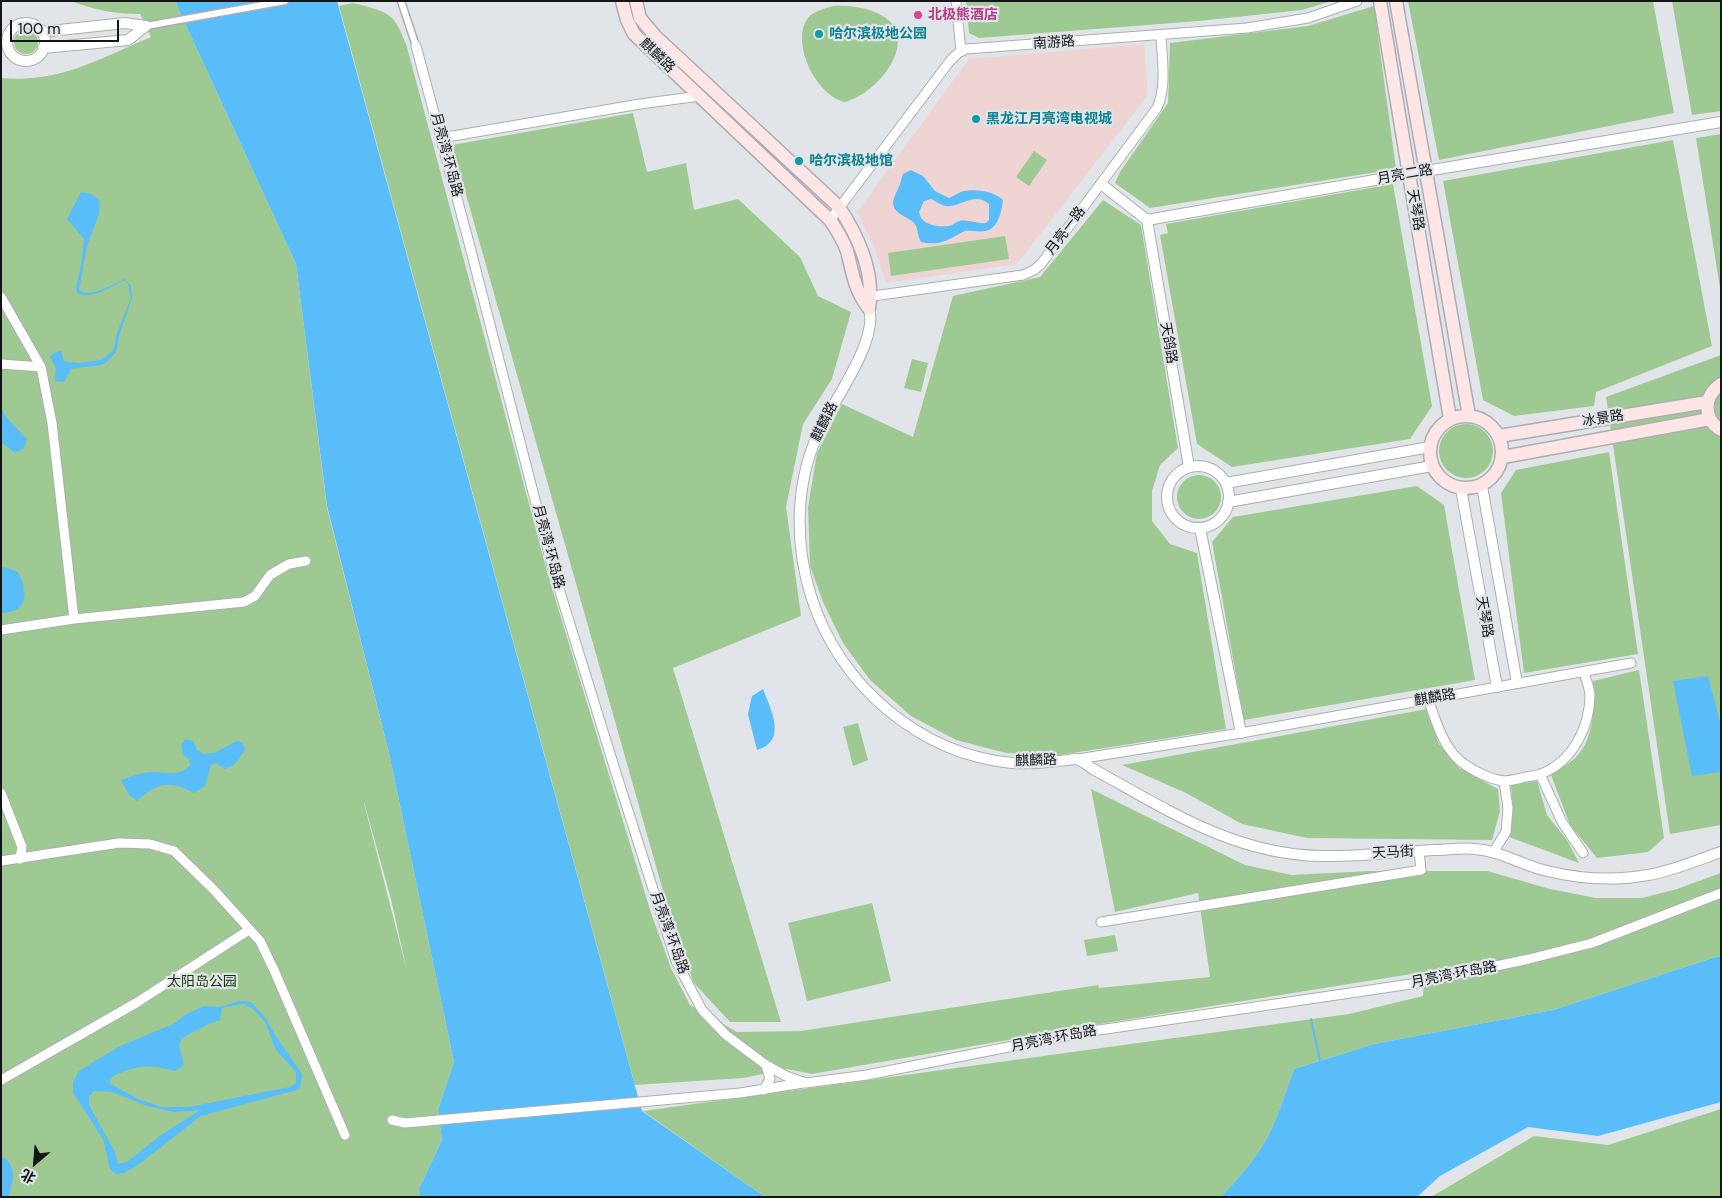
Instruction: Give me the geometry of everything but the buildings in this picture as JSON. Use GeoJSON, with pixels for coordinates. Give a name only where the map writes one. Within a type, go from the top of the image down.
{"type":"FeatureCollection","features":[{"type":"Feature","properties":{"kind":"main road","name":"麒麟路"},"geometry":{"type":"LineString","coordinates":[[622,1],[626,20],[634,34],[830,220],[843,241],[853,281],[867,301]]}},
{"type":"Feature","properties":{"kind":"main road","name":"麒麟路"},"geometry":{"type":"LineString","coordinates":[[636,1],[640,18],[656,38],[840,207],[850,224],[862,254],[869,279],[867,301]]}},
{"type":"Feature","properties":{"kind":"main road","name":"天琴路"},"geometry":{"type":"LineString","coordinates":[[1380,1],[1450,419]]}},
{"type":"Feature","properties":{"kind":"main road","name":"天琴路"},"geometry":{"type":"LineString","coordinates":[[1396,1],[1469,416]]}},
{"type":"Feature","properties":{"kind":"main road"},"geometry":{"type":"LineString","coordinates":[[1721,384],[1710,394],[1707,402],[1707,411],[1710,419],[1721,430]]}},
{"type":"Feature","properties":{"kind":"main road","name":"冰景路"},"geometry":{"type":"LineString","coordinates":[[1500,436],[1707,402]]}},
{"type":"Feature","properties":{"kind":"main road"},"geometry":{"type":"LineString","coordinates":[[1469,416],[1482,419],[1492,426],[1500,436],[1503,446],[1503,457],[1499,469],[1492,479],[1482,486],[1472,489],[1461,489],[1449,485],[1439,477],[1432,466],[1430,447],[1440,426],[1450,419],[1469,416]]}},
{"type":"Feature","properties":{"kind":"main road","name":"冰景路"},"geometry":{"type":"LineString","coordinates":[[1503,457],[1710,419]]}},
{"type":"Feature","properties":{"kind":"street"},"geometry":{"type":"LineString","coordinates":[[41,32],[124,23],[146,26],[285,1]]}},
{"type":"Feature","properties":{"kind":"street","name":"月亮湾·环岛路"},"geometry":{"type":"LineString","coordinates":[[401,1],[416,46],[441,138],[552,566],[676,961],[702,1010],[726,1035],[766,1065],[786,1076],[806,1083],[867,1075],[1079,1033],[1411,984],[1520,961],[1592,943],[1721,893]]}},
{"type":"Feature","properties":{"kind":"street"},"geometry":{"type":"LineString","coordinates":[[830,220],[950,61],[961,51],[956,1]]}},
{"type":"Feature","properties":{"kind":"street","name":"南游路"},"geometry":{"type":"LineString","coordinates":[[961,51],[966,49],[1161,36],[1247,28],[1308,18],[1357,1]]}},
{"type":"Feature","properties":{"kind":"street"},"geometry":{"type":"LineString","coordinates":[[25,23],[34,25],[41,32],[44,40],[43,48],[37,57],[26,61],[6,53],[7,41],[5,33],[16,26],[25,23]]}},
{"type":"Feature","properties":{"kind":"street"},"geometry":{"type":"LineString","coordinates":[[43,48],[128,40],[146,26]]}},
{"type":"Feature","properties":{"kind":"street","name":"月亮一路"},"geometry":{"type":"LineString","coordinates":[[867,301],[1023,274],[1034,270],[1041,264],[1153,115],[1161,99],[1163,89],[1161,36]]}},
{"type":"Feature","properties":{"kind":"street"},"geometry":{"type":"LineString","coordinates":[[441,138],[640,104],[700,96]]}},
{"type":"Feature","properties":{"kind":"street","name":"月亮二路"},"geometry":{"type":"LineString","coordinates":[[1147,220],[1721,122]]}},
{"type":"Feature","properties":{"kind":"street"},"geometry":{"type":"LineString","coordinates":[[1101,184],[1147,220]]}},
{"type":"Feature","properties":{"kind":"street","name":"天鸽路"},"geometry":{"type":"LineString","coordinates":[[1147,220],[1189,467]]}},
{"type":"Feature","properties":{"kind":"street"},"geometry":{"type":"LineString","coordinates":[[1,297],[41,367],[52,424],[74,619]]}},
{"type":"Feature","properties":{"kind":"street","name":"麒麟路"},"geometry":{"type":"LineString","coordinates":[[867,301],[869,325],[862,350],[851,375],[831,407],[816,438],[804,478],[801,496],[800,527],[803,567],[813,603],[848,670],[872,697],[900,720],[936,741],[966,753],[996,761],[1027,764],[1078,759],[1241,733],[1631,664]]}},
{"type":"Feature","properties":{"kind":"street"},"geometry":{"type":"LineString","coordinates":[[1,364],[41,367]]}},
{"type":"Feature","properties":{"kind":"street"},"geometry":{"type":"LineString","coordinates":[[1226,483],[1430,447]]}},
{"type":"Feature","properties":{"kind":"street"},"geometry":{"type":"LineString","coordinates":[[1198,466],[1214,470],[1226,483],[1229,493],[1225,512],[1210,525],[1200,528],[1190,526],[1181,522],[1173,515],[1167,497],[1168,487],[1180,471],[1198,466]]}},
{"type":"Feature","properties":{"kind":"street"},"geometry":{"type":"LineString","coordinates":[[1228,502],[1432,466]]}},
{"type":"Feature","properties":{"kind":"street","name":"天琴路"},"geometry":{"type":"LineString","coordinates":[[1482,486],[1517,683]]}},
{"type":"Feature","properties":{"kind":"street","name":"天琴路"},"geometry":{"type":"LineString","coordinates":[[1461,489],[1497,687]]}},
{"type":"Feature","properties":{"kind":"street"},"geometry":{"type":"LineString","coordinates":[[1200,528],[1241,733]]}},
{"type":"Feature","properties":{"kind":"street"},"geometry":{"type":"LineString","coordinates":[[1,630],[74,619],[244,602],[255,596],[270,574],[290,564],[306,561]]}},
{"type":"Feature","properties":{"kind":"street"},"geometry":{"type":"LineString","coordinates":[[1428,699],[1436,723],[1456,756],[1468,766],[1486,776],[1504,781],[1540,774],[1558,764],[1572,751],[1583,732],[1590,692],[1584,672]]}},
{"type":"Feature","properties":{"kind":"street","name":"天马街"},"geometry":{"type":"LineString","coordinates":[[1078,759],[1092,769],[1204,829],[1254,847],[1282,854],[1320,856],[1473,848],[1494,851],[1532,867],[1562,875],[1594,879],[1650,875],[1721,852]]}},
{"type":"Feature","properties":{"kind":"street"},"geometry":{"type":"LineString","coordinates":[[1540,774],[1562,822],[1583,853]]}},
{"type":"Feature","properties":{"kind":"street"},"geometry":{"type":"LineString","coordinates":[[1494,851],[1506,832],[1508,808],[1504,781]]}},
{"type":"Feature","properties":{"kind":"street"},"geometry":{"type":"LineString","coordinates":[[1,793],[22,847],[20,859]]}},
{"type":"Feature","properties":{"kind":"street"},"geometry":{"type":"LineString","coordinates":[[1,862],[118,844],[150,844],[174,851],[210,886],[260,942],[274,970],[345,1135]]}},
{"type":"Feature","properties":{"kind":"street"},"geometry":{"type":"LineString","coordinates":[[1101,922],[1421,870],[1419,851]]}},
{"type":"Feature","properties":{"kind":"street"},"geometry":{"type":"LineString","coordinates":[[1,1080],[136,1003],[249,930]]}},
{"type":"Feature","properties":{"kind":"street"},"geometry":{"type":"LineString","coordinates":[[764,1090],[770,1080],[766,1065]]}},
{"type":"Feature","properties":{"kind":"street"},"geometry":{"type":"LineString","coordinates":[[392,1120],[405,1122],[740,1093],[806,1083]]}},
{"type":"Feature","properties":{"kind":"shaded area"},"geometry":{"type":"Polygon","coordinates":[[[1144,44],[1148,95],[1017,264],[886,283],[873,244],[857,212],[969,59],[1144,44]]]}},
{"type":"Feature","properties":{"kind":"green space","name":"太阳岛公园"},"geometry":{"type":"Polygon","coordinates":[[[71,1],[176,1],[296,264],[327,508],[389,753],[454,1062],[438,1110],[442,1140],[419,1189],[420,1197],[1,1197],[1,78],[22,79],[61,73],[79,68],[151,37],[140,14],[97,9],[71,1]],[[364,802],[407,971],[391,899],[364,802]]]}},
{"type":"Feature","properties":{"kind":"green space"},"geometry":{"type":"Polygon","coordinates":[[[966,1],[1332,1],[1302,10],[1199,21],[979,38],[969,33],[966,1]]]}},
{"type":"Feature","properties":{"kind":"green space"},"geometry":{"type":"Polygon","coordinates":[[[1408,1],[1653,1],[1674,113],[1439,160],[1408,1]]]}},
{"type":"Feature","properties":{"kind":"green space"},"geometry":{"type":"Polygon","coordinates":[[[1672,1],[1721,1],[1721,111],[1692,115],[1672,1]]]}},
{"type":"Feature","properties":{"kind":"green space"},"geometry":{"type":"Polygon","coordinates":[[[353,3],[389,15],[398,27],[407,47],[548,575],[651,913],[671,968],[690,1005],[737,1032],[801,1031],[1098,985],[1099,988],[1210,977],[1198,893],[1115,912],[1091,789],[1245,865],[1292,875],[1370,871],[1487,871],[1550,889],[1596,898],[1642,898],[1677,889],[1721,873],[1721,956],[1553,1010],[1374,1044],[1294,1069],[1277,1117],[1263,1145],[1221,1197],[765,1197],[643,1111],[1349,1014],[1423,996],[1424,972],[1106,1023],[812,1074],[787,1069],[743,1078],[635,1085],[339,6],[353,3]]]}},
{"type":"Feature","properties":{"kind":"green space"},"geometry":{"type":"Polygon","coordinates":[[[833,6],[850,6],[870,10],[887,19],[897,33],[898,44],[895,55],[883,76],[865,93],[845,102],[835,98],[817,80],[810,69],[802,43],[803,31],[808,18],[818,11],[833,6]]]}},
{"type":"Feature","properties":{"kind":"green space"},"geometry":{"type":"Polygon","coordinates":[[[1374,6],[1396,169],[1150,208],[1115,183],[1120,172],[1168,103],[1170,43],[1308,26],[1374,6]]]}},
{"type":"Feature","properties":{"kind":"green space"},"geometry":{"type":"Polygon","coordinates":[[[26,30],[35,33],[38,42],[35,51],[26,54],[17,51],[14,42],[17,33],[26,30]]]}},
{"type":"Feature","properties":{"kind":"green space"},"geometry":{"type":"Polygon","coordinates":[[[633,113],[647,172],[686,163],[694,210],[738,199],[800,257],[818,296],[851,312],[832,379],[803,424],[786,507],[801,616],[673,668],[781,1022],[730,1022],[694,983],[676,937],[452,145],[633,113]]]}},
{"type":"Feature","properties":{"kind":"green space"},"geometry":{"type":"Polygon","coordinates":[[[1721,134],[1721,294],[1696,138],[1721,134]]]}},
{"type":"Feature","properties":{"kind":"green space"},"geometry":{"type":"Polygon","coordinates":[[[1673,140],[1712,346],[1596,392],[1594,406],[1514,416],[1483,400],[1443,181],[1673,140]]]}},
{"type":"Feature","properties":{"kind":"green space"},"geometry":{"type":"Polygon","coordinates":[[[1034,151],[1047,160],[1029,186],[1016,177],[1034,151]]]}},
{"type":"Feature","properties":{"kind":"green space"},"geometry":{"type":"Polygon","coordinates":[[[1393,184],[1432,406],[1410,439],[1232,467],[1197,444],[1160,235],[1168,233],[1166,224],[1393,184]]]}},
{"type":"Feature","properties":{"kind":"green space"},"geometry":{"type":"Polygon","coordinates":[[[1103,200],[1141,225],[1178,448],[1160,465],[1152,491],[1152,521],[1170,544],[1197,553],[1226,729],[1060,755],[1006,753],[956,740],[911,716],[870,680],[843,643],[823,602],[810,566],[808,507],[817,453],[842,404],[913,437],[953,296],[1040,277],[1103,200]]]}},
{"type":"Feature","properties":{"kind":"green space"},"geometry":{"type":"Polygon","coordinates":[[[1005,236],[1009,259],[891,276],[888,253],[1005,236]]]}},
{"type":"Feature","properties":{"kind":"green space"},"geometry":{"type":"Polygon","coordinates":[[[1721,355],[1721,825],[1670,834],[1606,397],[1721,355]]]}},
{"type":"Feature","properties":{"kind":"green space"},"geometry":{"type":"Polygon","coordinates":[[[912,359],[928,363],[921,392],[904,388],[912,359]]]}},
{"type":"Feature","properties":{"kind":"green space"},"geometry":{"type":"Polygon","coordinates":[[[1461,424],[1471,424],[1481,428],[1489,436],[1493,451],[1489,466],[1481,474],[1471,478],[1461,478],[1451,474],[1443,466],[1439,456],[1439,446],[1443,436],[1451,428],[1461,424]]]}},
{"type":"Feature","properties":{"kind":"green space"},"geometry":{"type":"Polygon","coordinates":[[[1609,452],[1638,654],[1524,673],[1501,493],[1516,470],[1609,452]]]}},
{"type":"Feature","properties":{"kind":"green space"},"geometry":{"type":"Polygon","coordinates":[[[1195,475],[1203,475],[1215,481],[1221,497],[1215,513],[1203,519],[1195,519],[1183,513],[1177,501],[1177,493],[1183,481],[1195,475]]]}},
{"type":"Feature","properties":{"kind":"green space"},"geometry":{"type":"Polygon","coordinates":[[[1417,486],[1444,505],[1475,680],[1244,720],[1212,542],[1233,517],[1417,486]]]}},
{"type":"Feature","properties":{"kind":"green space"},"geometry":{"type":"Polygon","coordinates":[[[1639,670],[1664,838],[1648,852],[1597,858],[1570,825],[1551,775],[1574,759],[1586,743],[1592,723],[1593,681],[1639,670]]]}},
{"type":"Feature","properties":{"kind":"green space"},"geometry":{"type":"Polygon","coordinates":[[[1427,709],[1439,744],[1459,768],[1498,789],[1500,811],[1492,840],[1307,838],[1242,824],[1186,793],[1122,765],[1427,709]]]}},
{"type":"Feature","properties":{"kind":"green space"},"geometry":{"type":"Polygon","coordinates":[[[858,723],[868,760],[853,766],[843,727],[858,723]]]}},
{"type":"Feature","properties":{"kind":"green space"},"geometry":{"type":"Polygon","coordinates":[[[1537,781],[1547,815],[1567,840],[1579,863],[1509,837],[1513,812],[1511,785],[1537,781]]]}},
{"type":"Feature","properties":{"kind":"green space"},"geometry":{"type":"Polygon","coordinates":[[[872,903],[891,981],[807,1001],[788,923],[872,903]]]}},
{"type":"Feature","properties":{"kind":"green space"},"geometry":{"type":"Polygon","coordinates":[[[1115,935],[1118,951],[1087,956],[1084,940],[1115,935]]]}},
{"type":"Feature","properties":{"kind":"green space"},"geometry":{"type":"Polygon","coordinates":[[[1721,1109],[1721,1197],[1431,1197],[1534,1136],[1608,1145],[1721,1109]]]}},
{"type":"Feature","properties":{"kind":"water"},"geometry":{"type":"Polygon","coordinates":[[[176,1],[337,1],[642,1111],[765,1197],[420,1197],[419,1189],[442,1140],[438,1110],[454,1062],[389,753],[327,506],[296,264],[176,1]]]}},
{"type":"Feature","properties":{"kind":"water"},"geometry":{"type":"Polygon","coordinates":[[[911,170],[923,176],[935,191],[949,198],[969,190],[984,191],[999,197],[1003,200],[998,220],[988,230],[965,231],[939,243],[921,242],[915,224],[896,210],[893,204],[903,174],[911,170]],[[931,199],[924,201],[919,212],[924,221],[932,225],[949,226],[958,221],[986,223],[989,220],[989,204],[979,199],[947,206],[931,199]]]}},
{"type":"Feature","properties":{"kind":"water"},"geometry":{"type":"Polygon","coordinates":[[[81,192],[92,194],[100,201],[99,214],[87,246],[79,290],[89,293],[95,292],[125,279],[131,286],[132,298],[120,333],[116,352],[107,362],[101,365],[71,369],[64,382],[55,381],[56,368],[50,357],[54,353],[61,351],[64,361],[78,363],[101,360],[113,351],[117,333],[131,298],[128,284],[125,280],[95,294],[83,295],[77,293],[76,289],[84,239],[67,219],[81,192]]]}},
{"type":"Feature","properties":{"kind":"water"},"geometry":{"type":"Polygon","coordinates":[[[1,408],[7,418],[27,439],[24,448],[15,453],[1,442],[1,408]]]}},
{"type":"Feature","properties":{"kind":"water"},"geometry":{"type":"Polygon","coordinates":[[[5,567],[18,572],[23,586],[24,600],[17,609],[1,613],[1,569],[5,567]]]}},
{"type":"Feature","properties":{"kind":"water"},"geometry":{"type":"Polygon","coordinates":[[[1708,676],[1721,725],[1721,772],[1692,776],[1673,681],[1708,676]]]}},
{"type":"Feature","properties":{"kind":"water"},"geometry":{"type":"Polygon","coordinates":[[[763,689],[773,715],[775,732],[772,740],[766,746],[757,750],[748,714],[752,696],[763,689]]]}},
{"type":"Feature","properties":{"kind":"water"},"geometry":{"type":"Polygon","coordinates":[[[186,739],[193,741],[197,749],[203,754],[214,753],[237,741],[243,743],[245,750],[234,765],[225,769],[216,763],[211,765],[205,786],[194,793],[178,786],[164,785],[151,790],[137,801],[129,795],[121,780],[148,772],[177,773],[186,769],[190,765],[189,759],[183,755],[181,744],[186,739]]]}},
{"type":"Feature","properties":{"kind":"water"},"geometry":{"type":"Polygon","coordinates":[[[1721,956],[1721,1102],[1598,1136],[1528,1127],[1440,1176],[1417,1197],[1221,1197],[1263,1145],[1277,1117],[1294,1069],[1374,1044],[1553,1010],[1721,956]]]}},
{"type":"Feature","properties":{"kind":"water"},"geometry":{"type":"Polygon","coordinates":[[[240,1001],[251,1002],[265,1017],[302,1074],[300,1089],[201,1116],[138,1165],[124,1173],[116,1174],[110,1169],[103,1139],[73,1093],[73,1082],[79,1071],[118,1047],[173,1024],[187,1014],[204,1006],[220,1007],[240,1001]],[[243,1004],[222,1008],[220,1020],[182,1038],[179,1045],[184,1065],[175,1071],[157,1067],[136,1068],[113,1076],[109,1083],[138,1099],[162,1107],[189,1107],[290,1087],[296,1083],[296,1072],[276,1050],[265,1022],[252,1008],[243,1004]],[[94,1091],[89,1097],[89,1105],[115,1152],[118,1164],[127,1162],[161,1135],[200,1110],[174,1112],[147,1106],[112,1092],[94,1091]]]}},
{"type":"Feature","properties":{"kind":"water"},"geometry":{"type":"Polygon","coordinates":[[[1,1157],[5,1158],[9,1163],[13,1172],[12,1186],[8,1197],[1,1197],[1,1157]]]}},
{"type":"Feature","properties":{"kind":"waterway"},"geometry":{"type":"LineString","coordinates":[[1311,1019],[1320,1061]]}},
{"type":"Feature","properties":{"kind":"place","name":"北极熊酒店"},"geometry":{"type":"Point","coordinates":[918,15]}},
{"type":"Feature","properties":{"kind":"place","name":"哈尔滨极地公园"},"geometry":{"type":"Point","coordinates":[819,34]}},
{"type":"Feature","properties":{"kind":"place","name":"黑龙江月亮湾电视城"},"geometry":{"type":"Point","coordinates":[976,119]}},
{"type":"Feature","properties":{"kind":"place","name":"哈尔滨极地馆"},"geometry":{"type":"Point","coordinates":[799,161]}}]}
